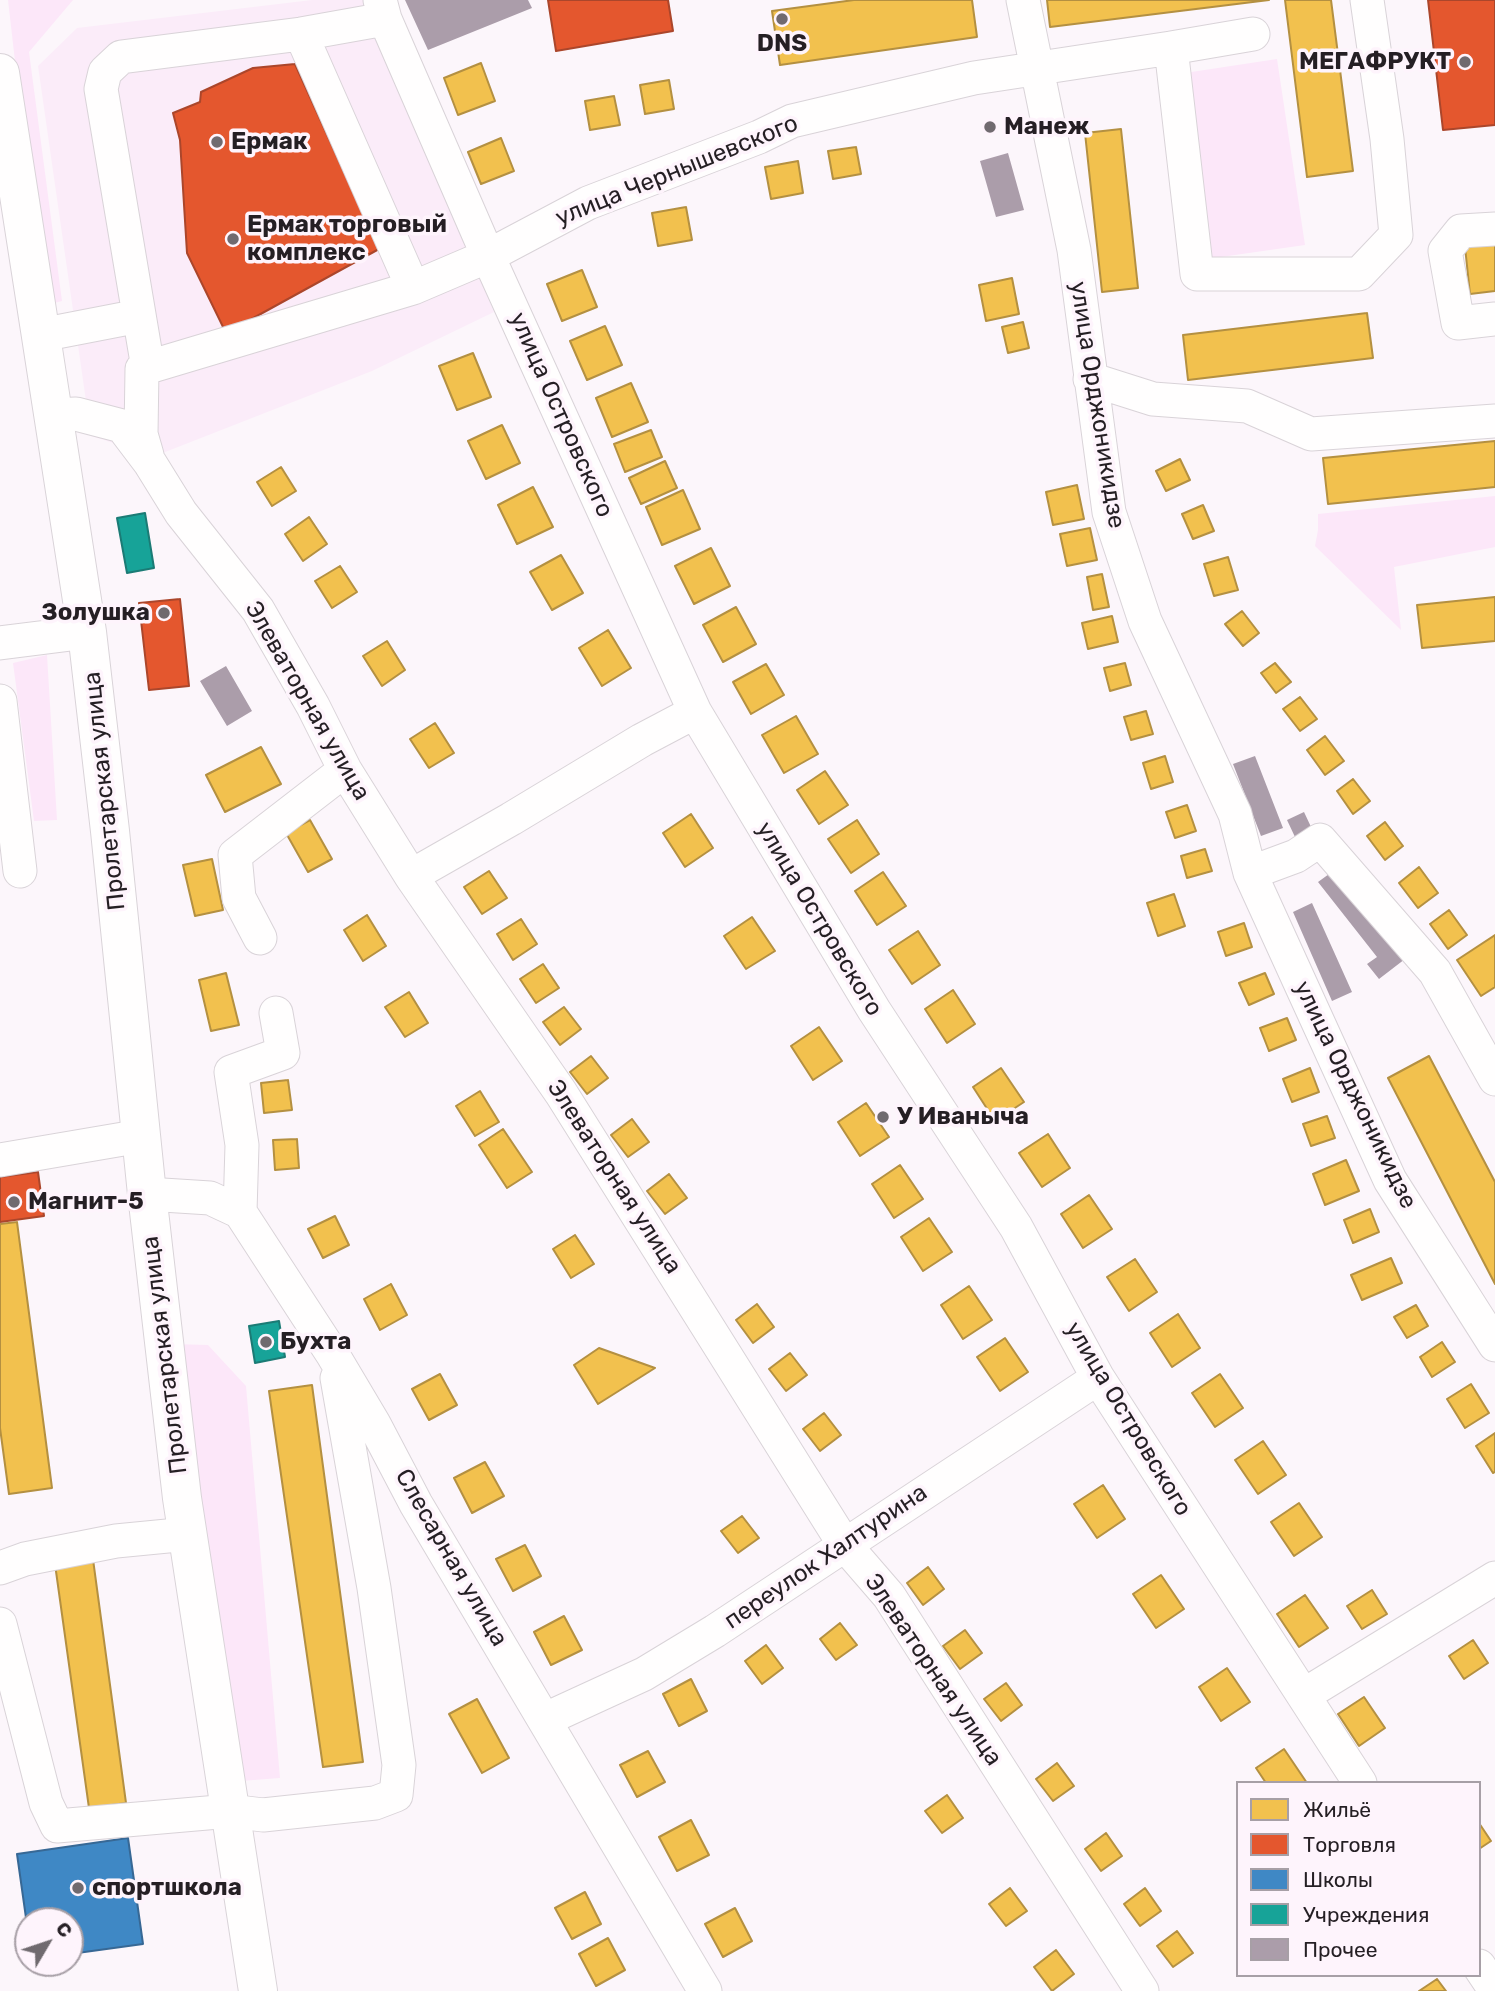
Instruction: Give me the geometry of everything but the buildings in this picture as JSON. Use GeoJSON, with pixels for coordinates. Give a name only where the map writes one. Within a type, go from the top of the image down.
{"type":"FeatureCollection","features":[{"type":"Feature","properties":{"kind":"main road","name":"Пролетарская улица"},"geometry":{"type":"LineString","coordinates":[[0,73],[6,158],[41,335],[87,632],[146,1194],[188,1534],[258,1991]]}},
{"type":"Feature","properties":{"kind":"street","name":"улица Орджоникидзе"},"geometry":{"type":"LineString","coordinates":[[1023,0],[1074,250],[1110,512],[1145,621],[1235,814],[1250,873],[1390,1180],[1495,1345]]}},
{"type":"Feature","properties":{"kind":"street"},"geometry":{"type":"LineString","coordinates":[[1171,48],[1197,274],[1359,274],[1396,235],[1387,139],[1367,0]]}},
{"type":"Feature","properties":{"kind":"street"},"geometry":{"type":"LineString","coordinates":[[150,463],[141,434],[142,369],[148,368],[100,89],[105,72],[121,57],[301,34],[382,10]]}},
{"type":"Feature","properties":{"kind":"street","name":"улица Островского"},"geometry":{"type":"LineString","coordinates":[[382,10],[488,256],[695,712],[874,1010],[1016,1227],[1098,1378],[1359,1781]]}},
{"type":"Feature","properties":{"kind":"street"},"geometry":{"type":"LineString","coordinates":[[301,34],[413,288]]}},
{"type":"Feature","properties":{"kind":"street","name":"улица Чернышевского"},"geometry":{"type":"LineString","coordinates":[[148,368],[413,288],[488,256],[588,203],[759,137],[792,121],[974,78],[1253,34]]}},
{"type":"Feature","properties":{"kind":"street"},"geometry":{"type":"LineString","coordinates":[[1495,229],[1461,232],[1445,251],[1458,323],[1495,319]]}},
{"type":"Feature","properties":{"kind":"street"},"geometry":{"type":"LineString","coordinates":[[41,335],[139,316]]}},
{"type":"Feature","properties":{"kind":"street"},"geometry":{"type":"LineString","coordinates":[[1090,379],[1153,399],[1247,405],[1311,434],[1495,421]]}},
{"type":"Feature","properties":{"kind":"street","name":"Элеваторная улица"},"geometry":{"type":"LineString","coordinates":[[52,415],[76,414],[122,426],[150,463],[181,513],[258,610],[313,706],[345,770],[411,876],[561,1093],[844,1544],[889,1595],[1142,1991]]}},
{"type":"Feature","properties":{"kind":"street"},"geometry":{"type":"LineString","coordinates":[[0,643],[87,632]]}},
{"type":"Feature","properties":{"kind":"street"},"geometry":{"type":"LineString","coordinates":[[0,701],[20,872]]}},
{"type":"Feature","properties":{"kind":"street"},"geometry":{"type":"LineString","coordinates":[[411,876],[642,740],[695,712]]}},
{"type":"Feature","properties":{"kind":"street"},"geometry":{"type":"LineString","coordinates":[[260,938],[239,898],[235,855],[345,770]]}},
{"type":"Feature","properties":{"kind":"street"},"geometry":{"type":"LineString","coordinates":[[1250,873],[1296,856],[1320,840],[1435,972],[1495,1079]]}},
{"type":"Feature","properties":{"kind":"street"},"geometry":{"type":"LineString","coordinates":[[146,1194],[210,1198],[240,1212],[242,1145],[231,1072],[283,1054],[276,1013]]}},
{"type":"Feature","properties":{"kind":"street"},"geometry":{"type":"LineString","coordinates":[[0,1160],[141,1136]]}},
{"type":"Feature","properties":{"kind":"street","name":"Слесарная улица"},"geometry":{"type":"LineString","coordinates":[[240,1212],[333,1355],[374,1424],[416,1504],[705,1991]]}},
{"type":"Feature","properties":{"kind":"street"},"geometry":{"type":"LineString","coordinates":[[0,1624],[46,1803],[57,1826],[230,1811],[264,1815],[375,1803],[396,1795],[399,1765],[374,1588],[333,1355]]}},
{"type":"Feature","properties":{"kind":"street","name":"переулок Халтурина"},"geometry":{"type":"LineString","coordinates":[[546,1719],[644,1674],[715,1631],[1098,1378]]}},
{"type":"Feature","properties":{"kind":"street"},"geometry":{"type":"LineString","coordinates":[[0,1568],[25,1559],[116,1541],[188,1534]]}},
{"type":"Feature","properties":{"kind":"street"},"geometry":{"type":"LineString","coordinates":[[1304,1695],[1495,1578]]}},
{"type":"Feature","properties":{"kind":"street"},"geometry":{"type":"LineString","coordinates":[[1481,1969],[1495,1990]]}},
{"type":"Feature","properties":{"kind":"shaded area"},"geometry":{"type":"Polygon","coordinates":[[[8,0],[73,0],[29,52],[62,301],[43,306],[8,0]]]}},
{"type":"Feature","properties":{"kind":"shaded area"},"geometry":{"type":"Polygon","coordinates":[[[312,0],[364,0],[494,312],[372,371],[155,456],[91,436],[38,66],[77,28],[312,0]]]}},
{"type":"Feature","properties":{"kind":"shaded area"},"geometry":{"type":"Polygon","coordinates":[[[1277,59],[1305,245],[1193,261],[1165,76],[1277,59]]]}},
{"type":"Feature","properties":{"kind":"shaded area"},"geometry":{"type":"Polygon","coordinates":[[[1495,496],[1495,547],[1394,567],[1401,630],[1315,546],[1318,514],[1495,496]]]}},
{"type":"Feature","properties":{"kind":"shaded area"},"geometry":{"type":"Polygon","coordinates":[[[47,655],[57,820],[34,821],[13,663],[47,655]]]}},
{"type":"Feature","properties":{"kind":"shaded area"},"geometry":{"type":"Polygon","coordinates":[[[172,1344],[208,1345],[246,1386],[280,1778],[241,1781],[172,1344]]]}},
{"type":"Feature","properties":{"kind":"place","name":"DNS"},"geometry":{"type":"Point","coordinates":[782,19]}},
{"type":"Feature","properties":{"kind":"place","name":"МЕГАФРУКТ"},"geometry":{"type":"Point","coordinates":[1465,62]}},
{"type":"Feature","properties":{"kind":"place","name":"Манеж"},"geometry":{"type":"Point","coordinates":[990,127]}},
{"type":"Feature","properties":{"kind":"place","name":"Ермак"},"geometry":{"type":"Point","coordinates":[217,142]}},
{"type":"Feature","properties":{"kind":"place","name":"Ермак торговый комплекс"},"geometry":{"type":"Point","coordinates":[233,239]}},
{"type":"Feature","properties":{"kind":"place","name":"Золушка"},"geometry":{"type":"Point","coordinates":[164,613]}},
{"type":"Feature","properties":{"kind":"place","name":"У Иваныча"},"geometry":{"type":"Point","coordinates":[883,1117]}},
{"type":"Feature","properties":{"kind":"place","name":"Магнит-5"},"geometry":{"type":"Point","coordinates":[14,1202]}},
{"type":"Feature","properties":{"kind":"place","name":"Бухта"},"geometry":{"type":"Point","coordinates":[266,1342]}},
{"type":"Feature","properties":{"kind":"place","name":"спортшкола"},"geometry":{"type":"Point","coordinates":[78,1888]}}]}
